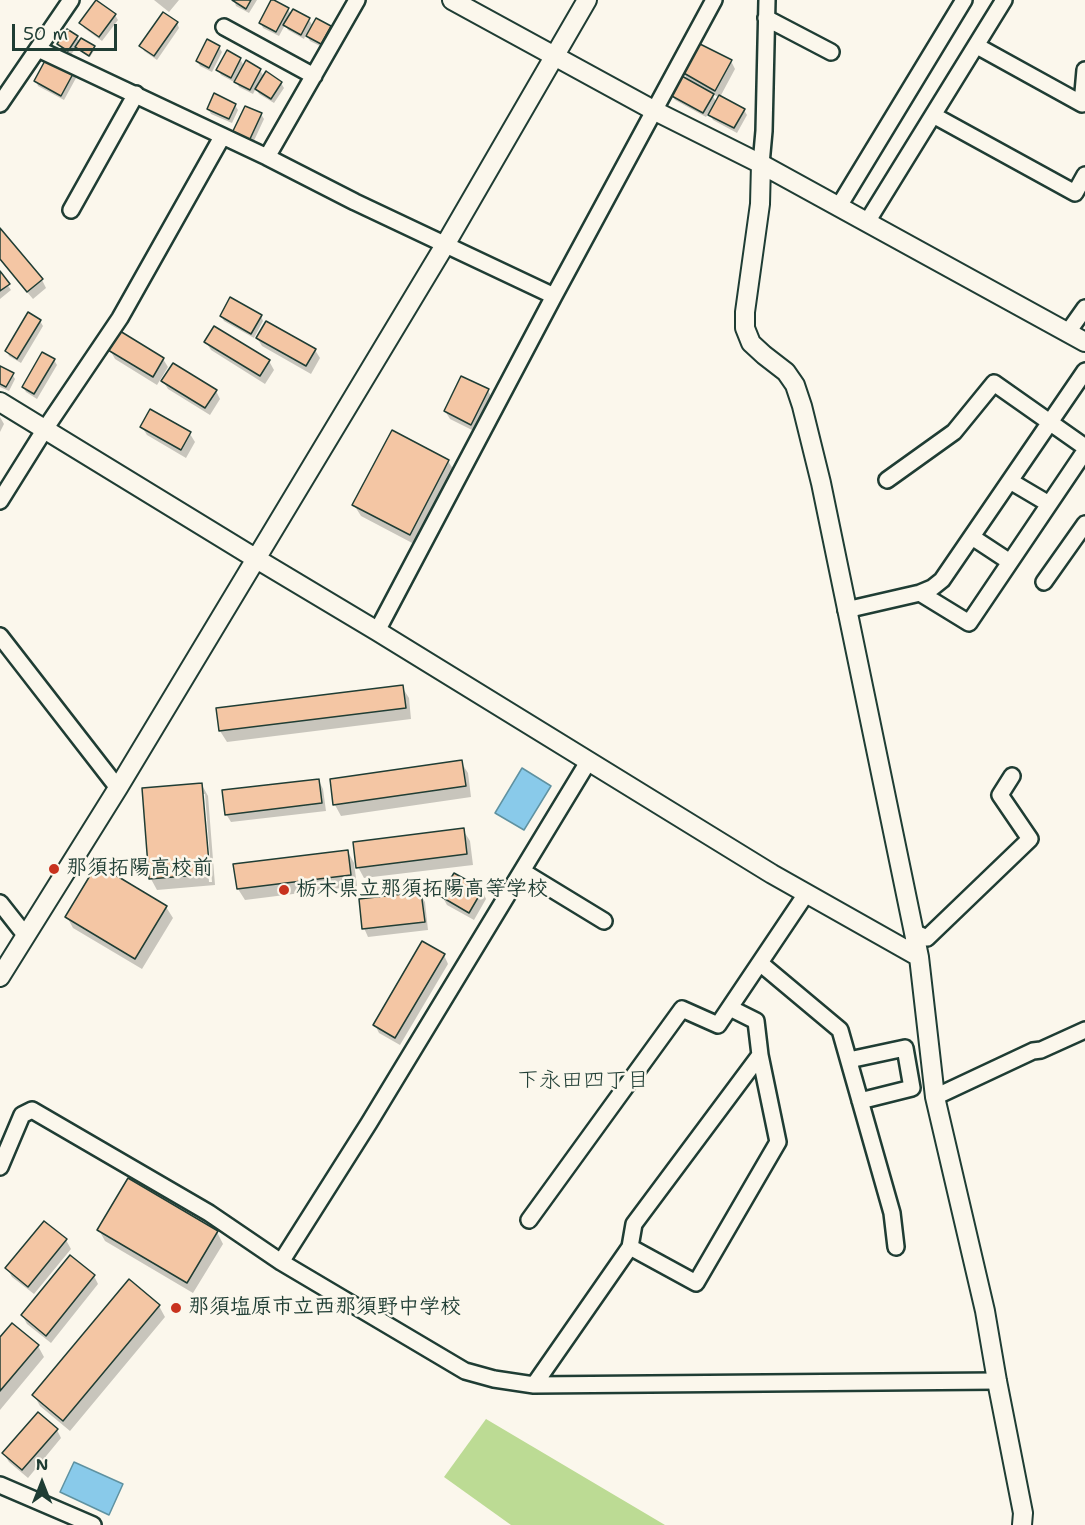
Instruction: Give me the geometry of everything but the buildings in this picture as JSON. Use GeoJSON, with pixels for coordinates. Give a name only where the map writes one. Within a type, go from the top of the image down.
{"type":"FeatureCollection","features":[{"type":"Feature","properties":{"kind":"street"},"geometry":{"type":"LineString","coordinates":[[0,104],[71,0]]}},
{"type":"Feature","properties":{"kind":"street"},"geometry":{"type":"LineString","coordinates":[[267,157],[357,0]]}},
{"type":"Feature","properties":{"kind":"street"},"geometry":{"type":"LineString","coordinates":[[452,0],[655,111],[839,206],[1085,342]]}},
{"type":"Feature","properties":{"kind":"street"},"geometry":{"type":"LineString","coordinates":[[0,977],[118,788],[445,245],[586,0]]}},
{"type":"Feature","properties":{"kind":"street"},"geometry":{"type":"LineString","coordinates":[[377,631],[714,0]]}},
{"type":"Feature","properties":{"kind":"street"},"geometry":{"type":"LineString","coordinates":[[767,0],[760,204],[745,312],[745,328],[751,343],[786,372],[795,385],[820,483],[919,957],[935,1097],[985,1311],[1023,1514],[1022,1525]]}},
{"type":"Feature","properties":{"kind":"street"},"geometry":{"type":"LineString","coordinates":[[839,206],[964,0]]}},
{"type":"Feature","properties":{"kind":"street"},"geometry":{"type":"LineString","coordinates":[[867,222],[1004,0]]}},
{"type":"Feature","properties":{"kind":"street"},"geometry":{"type":"LineString","coordinates":[[766,18],[831,52]]}},
{"type":"Feature","properties":{"kind":"street"},"geometry":{"type":"LineString","coordinates":[[224,27],[314,76]]}},
{"type":"Feature","properties":{"kind":"street"},"geometry":{"type":"LineString","coordinates":[[977,45],[1083,105],[1085,70]]}},
{"type":"Feature","properties":{"kind":"street"},"geometry":{"type":"LineString","coordinates":[[38,48],[554,296]]}},
{"type":"Feature","properties":{"kind":"street"},"geometry":{"type":"LineString","coordinates":[[71,210],[136,94]]}},
{"type":"Feature","properties":{"kind":"street"},"geometry":{"type":"LineString","coordinates":[[933,115],[1075,193],[1085,175]]}},
{"type":"Feature","properties":{"kind":"street"},"geometry":{"type":"LineString","coordinates":[[0,501],[45,429],[120,318],[222,136]]}},
{"type":"Feature","properties":{"kind":"street"},"geometry":{"type":"LineString","coordinates":[[1068,332],[1085,308]]}},
{"type":"Feature","properties":{"kind":"street"},"geometry":{"type":"LineString","coordinates":[[846,610],[920,593],[932,588],[942,580],[1085,371]]}},
{"type":"Feature","properties":{"kind":"street"},"geometry":{"type":"LineString","coordinates":[[887,480],[954,432],[994,383],[1085,449],[969,623],[920,593]]}},
{"type":"Feature","properties":{"kind":"street"},"geometry":{"type":"LineString","coordinates":[[0,402],[772,874],[919,957]]}},
{"type":"Feature","properties":{"kind":"street"},"geometry":{"type":"LineString","coordinates":[[1010,481],[1049,504]]}},
{"type":"Feature","properties":{"kind":"street"},"geometry":{"type":"LineString","coordinates":[[1044,582],[1085,524]]}},
{"type":"Feature","properties":{"kind":"street"},"geometry":{"type":"LineString","coordinates":[[972,537],[1010,562]]}},
{"type":"Feature","properties":{"kind":"street"},"geometry":{"type":"LineString","coordinates":[[0,636],[118,788]]}},
{"type":"Feature","properties":{"kind":"street"},"geometry":{"type":"LineString","coordinates":[[281,1262],[369,1123],[588,762]]}},
{"type":"Feature","properties":{"kind":"street"},"geometry":{"type":"LineString","coordinates":[[913,932],[927,938],[1030,839],[1000,795],[1012,776]]}},
{"type":"Feature","properties":{"kind":"street"},"geometry":{"type":"LineString","coordinates":[[522,871],[603,921]]}},
{"type":"Feature","properties":{"kind":"street"},"geometry":{"type":"LineString","coordinates":[[529,1220],[682,1009],[718,1025],[806,894]]}},
{"type":"Feature","properties":{"kind":"street"},"geometry":{"type":"LineString","coordinates":[[0,903],[26,936]]}},
{"type":"Feature","properties":{"kind":"street"},"geometry":{"type":"LineString","coordinates":[[760,963],[840,1030],[892,1213],[896,1247]]}},
{"type":"Feature","properties":{"kind":"street"},"geometry":{"type":"LineString","coordinates":[[630,1247],[696,1283],[777,1142],[760,1055],[756,1021],[730,1008]]}},
{"type":"Feature","properties":{"kind":"street"},"geometry":{"type":"LineString","coordinates":[[935,1097],[1033,1051],[1041,1050],[1085,1030]]}},
{"type":"Feature","properties":{"kind":"street"},"geometry":{"type":"LineString","coordinates":[[849,1060],[905,1047],[912,1088],[860,1101]]}},
{"type":"Feature","properties":{"kind":"street"},"geometry":{"type":"LineString","coordinates":[[534,1385],[630,1247],[634,1224],[760,1055]]}},
{"type":"Feature","properties":{"kind":"street"},"geometry":{"type":"LineString","coordinates":[[0,1167],[22,1115],[32,1110],[209,1213],[281,1262],[465,1371],[494,1379],[534,1385],[997,1381]]}},
{"type":"Feature","properties":{"kind":"street"},"geometry":{"type":"LineString","coordinates":[[0,1485],[93,1525]]}},
{"type":"Feature","properties":{"kind":"green space"},"geometry":{"type":"Polygon","coordinates":[[[486,1419],[665,1525],[511,1525],[444,1477],[486,1419]]]}},
{"type":"Feature","properties":{"kind":"water"},"geometry":{"type":"Polygon","coordinates":[[[522,768],[551,786],[524,830],[495,813],[522,768]]]}},
{"type":"Feature","properties":{"kind":"water"},"geometry":{"type":"Polygon","coordinates":[[[74,1462],[123,1484],[109,1515],[60,1492],[74,1462]]]}},
{"type":"Feature","properties":{"kind":"place","name":"那須拓陽高校前"},"geometry":{"type":"Point","coordinates":[54,869]}},
{"type":"Feature","properties":{"kind":"place","name":"栃木県立那須拓陽高等学校"},"geometry":{"type":"Point","coordinates":[284,890]}},
{"type":"Feature","properties":{"kind":"place","name":"那須塩原市立西那須野中学校"},"geometry":{"type":"Point","coordinates":[176,1308]}},
{"type":"Feature","properties":{"kind":"district","name":"下永田四丁目"},"geometry":{"type":"Point","coordinates":[583,1081]}}]}
